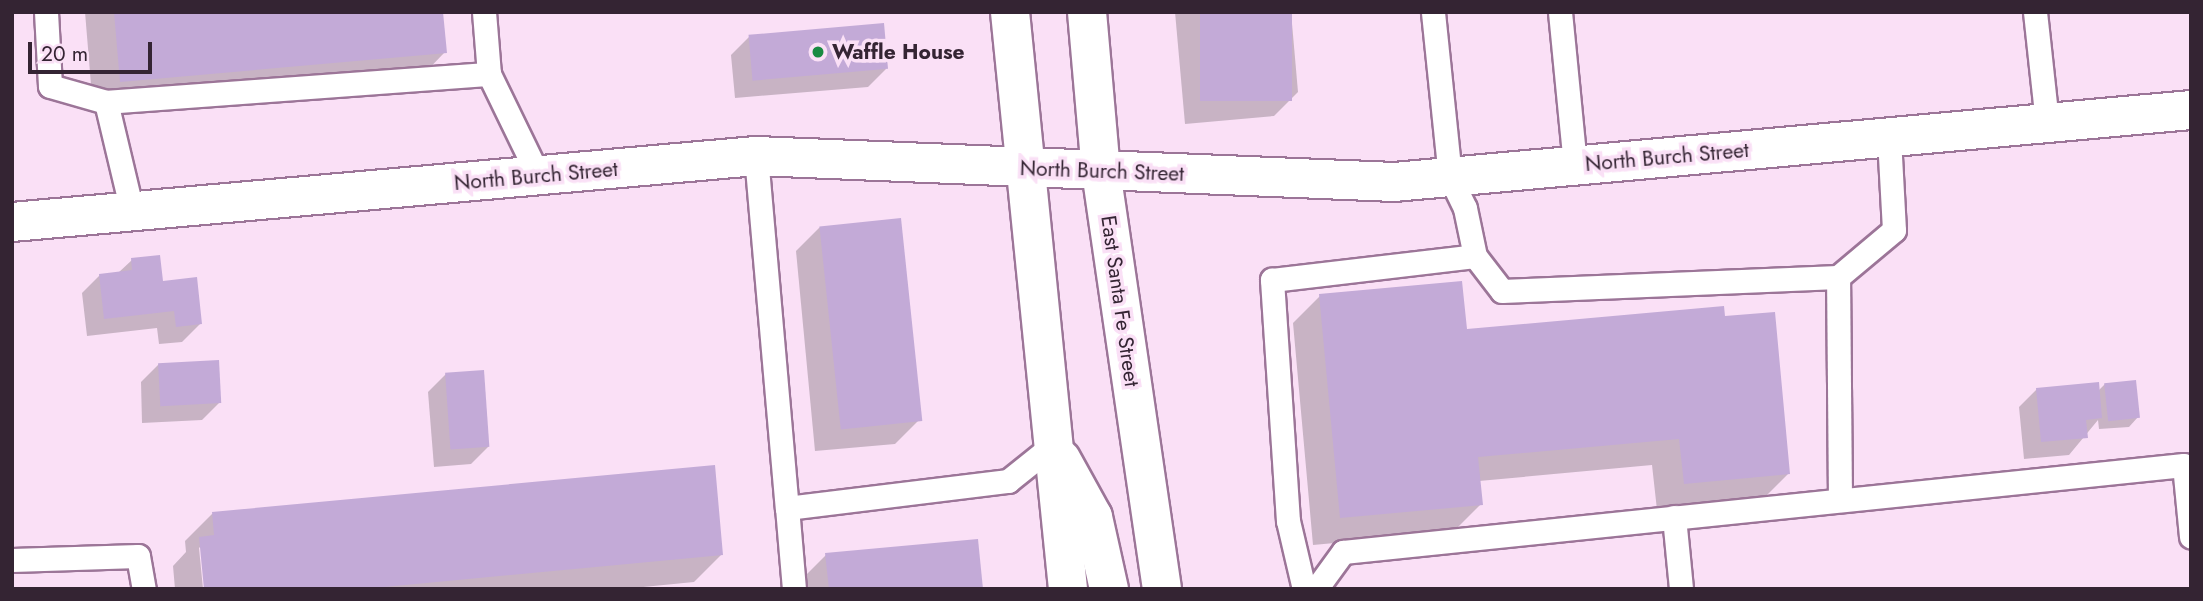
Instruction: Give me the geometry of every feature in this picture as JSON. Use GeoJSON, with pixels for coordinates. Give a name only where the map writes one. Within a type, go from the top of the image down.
{"type":"FeatureCollection","features":[{"type":"Feature","properties":{"kind":"street"},"geometry":{"type":"LineString","coordinates":[[1010,12],[1068,589]]}},
{"type":"Feature","properties":{"kind":"street","name":"East Santa Fe Street"},"geometry":{"type":"LineString","coordinates":[[1087,12],[1101,171],[1163,589]]}},
{"type":"Feature","properties":{"kind":"street","name":"North Burch Street"},"geometry":{"type":"LineString","coordinates":[[12,222],[756,156],[1394,182],[2191,110]]}},
{"type":"Feature","properties":{"kind":"street"},"geometry":{"type":"LineString","coordinates":[[1053,445],[1093,517],[1109,589]]}},
{"type":"Feature","properties":{"kind":"lane"},"geometry":{"type":"LineString","coordinates":[[46,12],[50,86],[106,102],[489,74]]}},
{"type":"Feature","properties":{"kind":"lane"},"geometry":{"type":"LineString","coordinates":[[484,12],[489,74],[538,175]]}},
{"type":"Feature","properties":{"kind":"lane"},"geometry":{"type":"LineString","coordinates":[[1433,12],[1450,177],[1465,208],[1475,257],[1502,291],[1838,277],[1894,230],[1889,137]]}},
{"type":"Feature","properties":{"kind":"lane"},"geometry":{"type":"LineString","coordinates":[[1560,12],[1576,165]]}},
{"type":"Feature","properties":{"kind":"lane"},"geometry":{"type":"LineString","coordinates":[[2035,12],[2047,122]]}},
{"type":"Feature","properties":{"kind":"lane"},"geometry":{"type":"LineString","coordinates":[[106,102],[132,211]]}},
{"type":"Feature","properties":{"kind":"lane"},"geometry":{"type":"LineString","coordinates":[[756,156],[794,589]]}},
{"type":"Feature","properties":{"kind":"lane"},"geometry":{"type":"LineString","coordinates":[[1304,589],[1288,521],[1272,280],[1475,257]]}},
{"type":"Feature","properties":{"kind":"lane"},"geometry":{"type":"LineString","coordinates":[[1838,277],[1840,500]]}},
{"type":"Feature","properties":{"kind":"lane"},"geometry":{"type":"LineString","coordinates":[[787,508],[1008,481],[1053,445]]}},
{"type":"Feature","properties":{"kind":"lane"},"geometry":{"type":"LineString","coordinates":[[1316,589],[1343,552],[2184,465],[2191,537]]}},
{"type":"Feature","properties":{"kind":"lane"},"geometry":{"type":"LineString","coordinates":[[1674,517],[1681,589]]}},
{"type":"Feature","properties":{"kind":"lane"},"geometry":{"type":"LineString","coordinates":[[12,560],[138,556],[144,589]]}},
{"type":"Feature","properties":{"kind":"building"},"geometry":{"type":"Polygon","coordinates":[[[114,12],[443,12],[447,53],[120,82],[114,12]]]}},
{"type":"Feature","properties":{"kind":"building"},"geometry":{"type":"Polygon","coordinates":[[[1200,12],[1292,12],[1292,101],[1200,101],[1200,12]]]}},
{"type":"Feature","properties":{"kind":"building","name":"Waffle House"},"geometry":{"type":"Polygon","coordinates":[[[884,23],[888,69],[753,81],[749,35],[884,23]]]}},
{"type":"Feature","properties":{"kind":"building"},"geometry":{"type":"Polygon","coordinates":[[[901,218],[922,421],[841,429],[819,227],[901,218]]]}},
{"type":"Feature","properties":{"kind":"building"},"geometry":{"type":"Polygon","coordinates":[[[160,255],[163,281],[197,277],[202,324],[176,327],[174,311],[104,319],[99,274],[132,270],[131,258],[160,255]]]}},
{"type":"Feature","properties":{"kind":"building"},"geometry":{"type":"Polygon","coordinates":[[[1462,281],[1467,329],[1724,306],[1725,316],[1775,312],[1790,474],[1684,484],[1679,439],[1478,457],[1483,505],[1340,518],[1319,294],[1462,281]]]}},
{"type":"Feature","properties":{"kind":"building"},"geometry":{"type":"Polygon","coordinates":[[[219,360],[221,403],[160,406],[158,363],[219,360]]]}},
{"type":"Feature","properties":{"kind":"building"},"geometry":{"type":"Polygon","coordinates":[[[484,370],[489,447],[450,450],[445,373],[484,370]]]}},
{"type":"Feature","properties":{"kind":"building"},"geometry":{"type":"Polygon","coordinates":[[[2136,380],[2140,418],[2108,421],[2104,383],[2136,380]]]}},
{"type":"Feature","properties":{"kind":"building"},"geometry":{"type":"Polygon","coordinates":[[[2099,382],[2102,418],[2086,420],[2088,438],[2041,442],[2036,388],[2099,382]]]}},
{"type":"Feature","properties":{"kind":"building"},"geometry":{"type":"Polygon","coordinates":[[[715,465],[723,555],[363,589],[204,589],[199,537],[214,535],[212,512],[715,465]]]}},
{"type":"Feature","properties":{"kind":"building"},"geometry":{"type":"Polygon","coordinates":[[[978,539],[983,589],[829,589],[825,553],[978,539]]]}},
{"type":"Feature","properties":{"kind":"place","name":"Waffle House"},"geometry":{"type":"Point","coordinates":[818,52]}}]}
